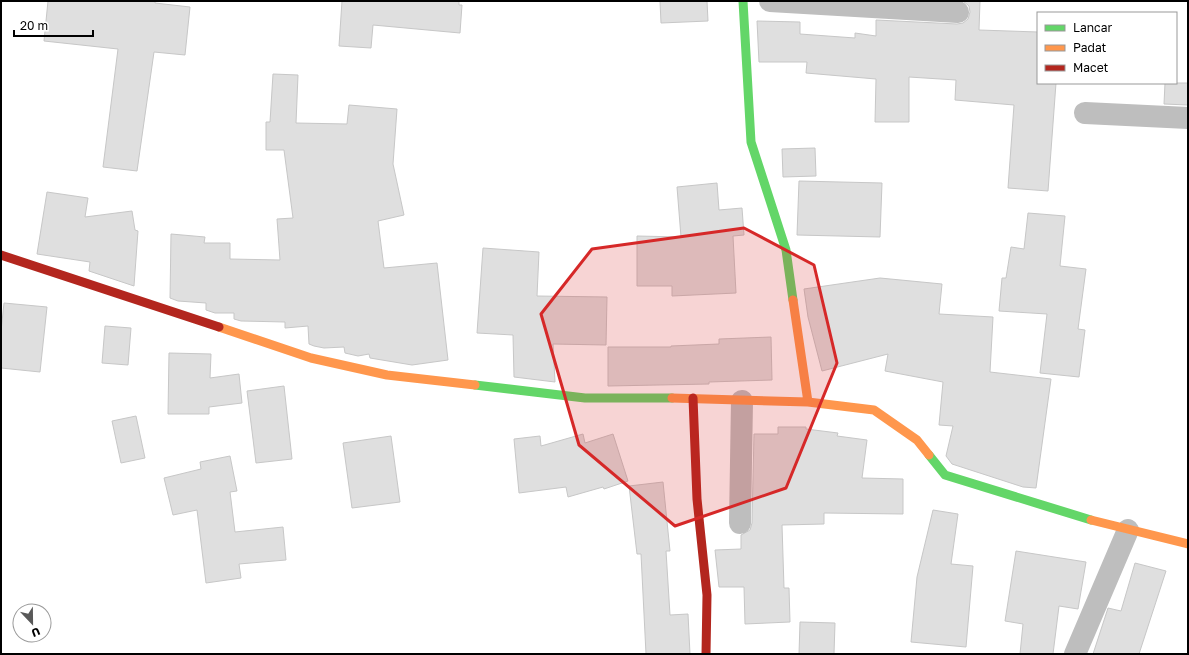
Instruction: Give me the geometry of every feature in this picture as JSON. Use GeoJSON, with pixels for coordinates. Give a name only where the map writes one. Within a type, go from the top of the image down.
{"type":"FeatureCollection","features":[{"type":"Feature","properties":{"kind":"street"},"geometry":{"type":"LineString","coordinates":[[744,1],[751,142],[786,250],[808,402]]}},
{"type":"Feature","properties":{"kind":"street"},"geometry":{"type":"LineString","coordinates":[[770,1],[958,12]]}},
{"type":"Feature","properties":{"kind":"street"},"geometry":{"type":"LineString","coordinates":[[1085,113],[1188,118]]}},
{"type":"Feature","properties":{"kind":"street"},"geometry":{"type":"LineString","coordinates":[[1,255],[311,358],[387,375],[585,398],[693,398],[742,401],[808,402],[874,410],[917,440],[945,475],[1026,501],[1128,530],[1188,544]]}},
{"type":"Feature","properties":{"kind":"street"},"geometry":{"type":"LineString","coordinates":[[693,398],[697,499],[708,592],[709,630],[706,654]]}},
{"type":"Feature","properties":{"kind":"street"},"geometry":{"type":"LineString","coordinates":[[740,523],[742,401]]}},
{"type":"Feature","properties":{"kind":"street"},"geometry":{"type":"LineString","coordinates":[[1075,654],[1128,530]]}},
{"type":"Feature","properties":{"kind":"highlighted area"},"geometry":{"type":"Polygon","coordinates":[[[744,228],[814,265],[837,363],[786,488],[675,526],[579,445],[541,314],[592,249],[744,228]]]}},
{"type":"Feature","properties":{"kind":"building"},"geometry":{"type":"Polygon","coordinates":[[[48,1],[155,1],[155,3],[190,7],[185,55],[154,52],[137,171],[103,167],[118,49],[44,41],[48,1]]]}},
{"type":"Feature","properties":{"kind":"building"},"geometry":{"type":"Polygon","coordinates":[[[342,1],[459,1],[459,5],[462,5],[460,33],[373,25],[371,48],[339,46],[342,1]]]}},
{"type":"Feature","properties":{"kind":"building"},"geometry":{"type":"Polygon","coordinates":[[[660,1],[707,1],[708,21],[661,23],[660,1]]]}},
{"type":"Feature","properties":{"kind":"building"},"geometry":{"type":"Polygon","coordinates":[[[963,1],[980,1],[979,30],[1037,32],[1037,84],[1056,84],[1048,191],[1008,188],[1014,105],[955,100],[956,80],[909,77],[909,122],[875,122],[876,79],[806,73],[807,62],[759,62],[757,21],[800,22],[800,34],[855,38],[855,33],[876,36],[876,20],[957,24],[963,23],[968,19],[970,12],[969,6],[963,1]]]}},
{"type":"Feature","properties":{"kind":"building"},"geometry":{"type":"Polygon","coordinates":[[[273,74],[298,75],[296,123],[347,124],[349,105],[397,109],[393,164],[404,215],[378,221],[384,268],[437,263],[448,360],[412,365],[370,358],[369,354],[358,356],[345,353],[344,347],[324,348],[309,344],[308,326],[285,328],[285,322],[241,321],[234,319],[234,313],[215,313],[206,310],[206,303],[178,301],[170,298],[171,234],[205,237],[204,243],[230,243],[230,259],[280,260],[277,219],[293,218],[284,150],[266,150],[266,122],[270,122],[273,74]]]}},
{"type":"Feature","properties":{"kind":"building"},"geometry":{"type":"Polygon","coordinates":[[[1188,83],[1188,105],[1164,104],[1165,84],[1188,83]]]}},
{"type":"Feature","properties":{"kind":"building"},"geometry":{"type":"Polygon","coordinates":[[[815,148],[816,176],[783,177],[782,149],[815,148]]]}},
{"type":"Feature","properties":{"kind":"building"},"geometry":{"type":"Polygon","coordinates":[[[799,181],[882,183],[880,237],[797,235],[799,181]]]}},
{"type":"Feature","properties":{"kind":"building"},"geometry":{"type":"Polygon","coordinates":[[[717,183],[719,210],[742,208],[744,235],[733,236],[736,293],[672,296],[672,286],[637,286],[637,236],[681,237],[677,187],[717,183]]]}},
{"type":"Feature","properties":{"kind":"building"},"geometry":{"type":"Polygon","coordinates":[[[47,192],[88,198],[85,217],[132,211],[135,230],[138,231],[134,286],[89,271],[90,262],[37,254],[47,192]]]}},
{"type":"Feature","properties":{"kind":"building"},"geometry":{"type":"Polygon","coordinates":[[[1028,213],[1065,216],[1060,266],[1086,269],[1078,329],[1085,330],[1079,377],[1040,373],[1047,314],[999,311],[1002,278],[1006,278],[1011,247],[1024,249],[1028,213]]]}},
{"type":"Feature","properties":{"kind":"building"},"geometry":{"type":"Polygon","coordinates":[[[483,248],[539,252],[537,296],[607,297],[606,345],[553,344],[555,382],[514,377],[513,335],[477,333],[483,248]]]}},
{"type":"Feature","properties":{"kind":"building"},"geometry":{"type":"Polygon","coordinates":[[[880,278],[942,284],[939,314],[993,317],[990,372],[1051,379],[1036,488],[1023,487],[952,464],[946,456],[953,426],[939,425],[943,382],[885,371],[888,354],[822,371],[808,317],[804,289],[880,278]]]}},
{"type":"Feature","properties":{"kind":"building"},"geometry":{"type":"Polygon","coordinates":[[[4,303],[47,307],[40,372],[1,368],[1,331],[4,303]]]}},
{"type":"Feature","properties":{"kind":"building"},"geometry":{"type":"Polygon","coordinates":[[[105,326],[131,328],[128,365],[102,363],[105,326]]]}},
{"type":"Feature","properties":{"kind":"building"},"geometry":{"type":"Polygon","coordinates":[[[771,337],[772,380],[709,382],[709,384],[608,386],[608,347],[671,347],[719,344],[719,339],[771,337]]]}},
{"type":"Feature","properties":{"kind":"building"},"geometry":{"type":"Polygon","coordinates":[[[169,353],[211,354],[210,378],[239,374],[242,403],[209,407],[209,414],[168,414],[169,353]]]}},
{"type":"Feature","properties":{"kind":"building"},"geometry":{"type":"Polygon","coordinates":[[[284,386],[292,459],[256,463],[247,391],[284,386]]]}},
{"type":"Feature","properties":{"kind":"building"},"geometry":{"type":"Polygon","coordinates":[[[136,416],[145,458],[121,463],[112,421],[136,416]]]}},
{"type":"Feature","properties":{"kind":"building"},"geometry":{"type":"Polygon","coordinates":[[[778,427],[806,427],[806,429],[838,433],[837,436],[867,440],[862,478],[903,479],[903,514],[824,513],[824,524],[782,525],[784,588],[789,588],[790,622],[745,624],[744,587],[719,587],[715,550],[741,549],[741,535],[750,530],[752,523],[754,434],[778,434],[778,427]]]}},
{"type":"Feature","properties":{"kind":"building"},"geometry":{"type":"Polygon","coordinates":[[[583,434],[585,443],[613,434],[628,481],[604,489],[603,487],[568,497],[566,487],[519,493],[514,439],[540,436],[541,446],[583,434]]]}},
{"type":"Feature","properties":{"kind":"building"},"geometry":{"type":"Polygon","coordinates":[[[391,436],[400,502],[352,508],[343,443],[391,436]]]}},
{"type":"Feature","properties":{"kind":"building"},"geometry":{"type":"Polygon","coordinates":[[[230,456],[237,491],[230,492],[235,532],[283,527],[286,560],[239,564],[241,578],[206,583],[197,510],[173,515],[164,478],[201,469],[200,462],[230,456]]]}},
{"type":"Feature","properties":{"kind":"building"},"geometry":{"type":"Polygon","coordinates":[[[663,482],[670,551],[666,551],[670,615],[688,614],[690,654],[646,654],[641,554],[637,554],[629,486],[663,482]]]}},
{"type":"Feature","properties":{"kind":"building"},"geometry":{"type":"Polygon","coordinates":[[[933,510],[958,514],[951,564],[973,566],[966,647],[911,642],[917,577],[933,510]]]}},
{"type":"Feature","properties":{"kind":"building"},"geometry":{"type":"Polygon","coordinates":[[[1016,551],[1086,562],[1078,609],[1059,606],[1053,654],[1020,654],[1023,624],[1005,621],[1016,551]]]}},
{"type":"Feature","properties":{"kind":"building"},"geometry":{"type":"Polygon","coordinates":[[[1135,563],[1166,571],[1139,654],[1093,654],[1108,608],[1121,611],[1135,563]]]}},
{"type":"Feature","properties":{"kind":"building"},"geometry":{"type":"Polygon","coordinates":[[[800,622],[835,623],[834,654],[799,654],[800,622]]]}},
{"type":"Feature","properties":{"kind":"traffic: fast"},"geometry":{"type":"LineString","coordinates":[[743,1],[751,142],[786,250],[793,300]]}},
{"type":"Feature","properties":{"kind":"traffic: fast"},"geometry":{"type":"LineString","coordinates":[[475,385],[585,398],[672,398]]}},
{"type":"Feature","properties":{"kind":"traffic: fast"},"geometry":{"type":"LineString","coordinates":[[929,455],[945,475],[1091,520]]}},
{"type":"Feature","properties":{"kind":"traffic: slow"},"geometry":{"type":"LineString","coordinates":[[793,300],[808,402]]}},
{"type":"Feature","properties":{"kind":"traffic: slow"},"geometry":{"type":"LineString","coordinates":[[219,327],[311,358],[387,375],[475,385]]}},
{"type":"Feature","properties":{"kind":"traffic: slow"},"geometry":{"type":"LineString","coordinates":[[672,398],[808,402],[874,410],[917,440],[929,455]]}},
{"type":"Feature","properties":{"kind":"traffic: slow"},"geometry":{"type":"LineString","coordinates":[[1091,520],[1188,544]]}},
{"type":"Feature","properties":{"kind":"traffic: jam"},"geometry":{"type":"LineString","coordinates":[[1,255],[219,327]]}},
{"type":"Feature","properties":{"kind":"traffic: jam"},"geometry":{"type":"LineString","coordinates":[[693,398],[697,499],[707,595],[706,654]]}}]}
